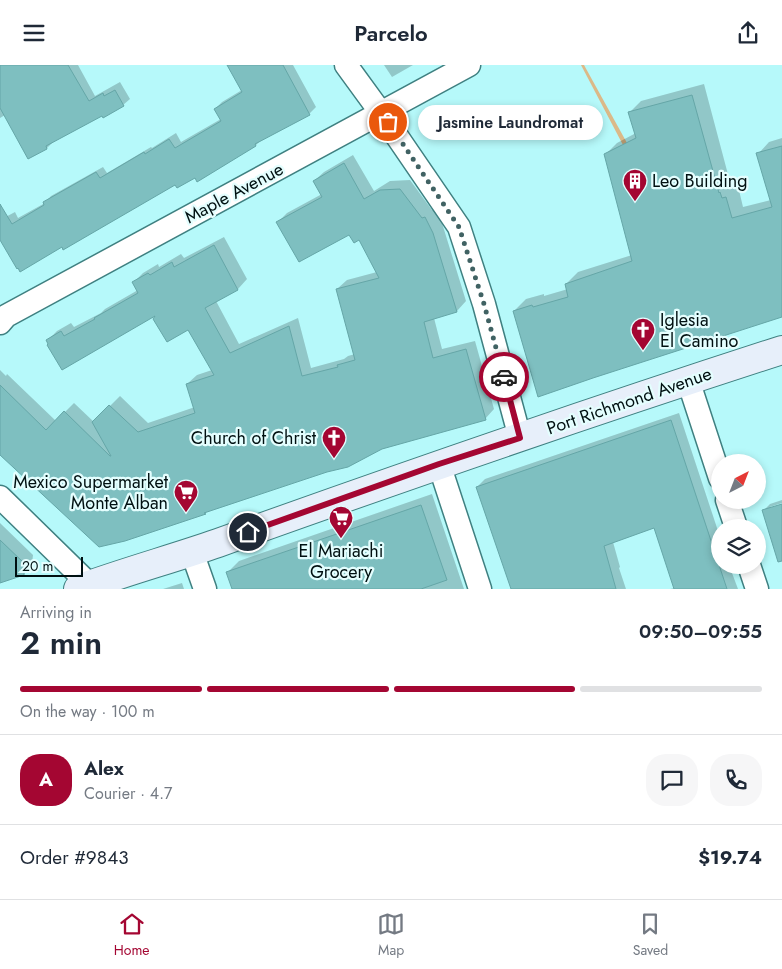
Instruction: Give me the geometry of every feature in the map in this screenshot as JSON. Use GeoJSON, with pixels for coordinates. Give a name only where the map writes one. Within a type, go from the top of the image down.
{"type":"FeatureCollection","features":[{"type":"Feature","properties":{"kind":"street"},"geometry":{"type":"LineString","coordinates":[[346,65],[459,227],[484,304],[520,438]]}},
{"type":"Feature","properties":{"kind":"street","name":"Maple Avenue"},"geometry":{"type":"LineString","coordinates":[[0,323],[6,316],[469,65]]}},
{"type":"Feature","properties":{"kind":"street","name":"Port Richmond Avenue"},"geometry":{"type":"LineString","coordinates":[[84,587],[192,552],[439,464],[782,350]]}},
{"type":"Feature","properties":{"kind":"street"},"geometry":{"type":"LineString","coordinates":[[688,380],[712,454]]}},
{"type":"Feature","properties":{"kind":"street"},"geometry":{"type":"LineString","coordinates":[[439,464],[480,589]]}},
{"type":"Feature","properties":{"kind":"street"},"geometry":{"type":"LineString","coordinates":[[0,497],[84,587]]}},
{"type":"Feature","properties":{"kind":"street"},"geometry":{"type":"LineString","coordinates":[[192,552],[205,589]]}},
{"type":"Feature","properties":{"kind":"street"},"geometry":{"type":"LineString","coordinates":[[752,574],[757,589]]}},
{"type":"Feature","properties":{"kind":"shaded area"},"geometry":{"type":"Polygon","coordinates":[[[581,65],[584,65],[627,143],[623,145],[581,65]]]}},
{"type":"Feature","properties":{"kind":"building"},"geometry":{"type":"Polygon","coordinates":[[[0,65],[68,65],[89,101],[103,93],[104,96],[115,90],[124,106],[46,146],[47,149],[28,159],[0,108],[0,65]]]}},
{"type":"Feature","properties":{"kind":"building"},"geometry":{"type":"Polygon","coordinates":[[[227,65],[283,65],[310,115],[255,144],[256,146],[197,182],[195,178],[177,188],[175,185],[63,250],[62,247],[20,272],[17,269],[0,240],[0,204],[12,224],[44,205],[43,202],[96,172],[100,178],[169,139],[175,148],[221,121],[214,109],[242,92],[227,65]]]}},
{"type":"Feature","properties":{"kind":"building"},"geometry":{"type":"Polygon","coordinates":[[[692,95],[719,193],[722,198],[726,197],[732,218],[772,207],[756,153],[782,146],[782,317],[538,397],[513,311],[568,297],[565,284],[632,261],[604,154],[636,138],[628,112],[692,95]]]}},
{"type":"Feature","properties":{"kind":"building"},"geometry":{"type":"Polygon","coordinates":[[[344,163],[364,199],[380,190],[400,189],[422,218],[425,217],[433,233],[457,312],[424,322],[433,358],[466,349],[486,420],[382,449],[348,467],[327,472],[125,541],[99,547],[0,455],[0,385],[46,430],[64,411],[110,456],[92,422],[109,405],[138,432],[195,413],[186,384],[214,375],[188,330],[167,342],[153,319],[155,316],[62,370],[46,340],[61,331],[64,336],[138,293],[132,282],[148,273],[150,275],[172,262],[174,267],[214,245],[238,290],[205,308],[230,353],[289,326],[302,376],[338,367],[337,365],[355,360],[336,289],[379,278],[359,240],[354,243],[349,235],[299,262],[276,222],[322,197],[313,181],[344,163]]]}},
{"type":"Feature","properties":{"kind":"building"},"geometry":{"type":"Polygon","coordinates":[[[671,420],[711,541],[711,574],[722,574],[727,589],[674,589],[654,528],[604,546],[616,589],[511,589],[476,487],[671,420]]]}},
{"type":"Feature","properties":{"kind":"building"},"geometry":{"type":"Polygon","coordinates":[[[782,504],[782,561],[778,562],[762,510],[782,504]]]}},
{"type":"Feature","properties":{"kind":"building"},"geometry":{"type":"Polygon","coordinates":[[[421,505],[447,580],[421,589],[232,589],[226,572],[421,505]]]}},
{"type":"Feature","properties":{"kind":"building"},"geometry":{"type":"Polygon","coordinates":[[[0,540],[25,564],[24,575],[0,583],[0,540]]]}},
{"type":"Feature","properties":{"kind":"way so far"},"geometry":{"type":"LineString","coordinates":[[388,122],[459,227],[484,304],[504,377]]}},
{"type":"Feature","properties":{"kind":"place","name":"Jasmine Laundromat"},"geometry":{"type":"Point","coordinates":[388,122]}},
{"type":"Feature","properties":{"kind":"place","name":"Leo Building"},"geometry":{"type":"Point","coordinates":[635,202]}},
{"type":"Feature","properties":{"kind":"place","name":"Iglesia El Camino"},"geometry":{"type":"Point","coordinates":[643,351]}},
{"type":"Feature","properties":{"kind":"place","name":"Church of Christ"},"geometry":{"type":"Point","coordinates":[334,459]}},
{"type":"Feature","properties":{"kind":"place","name":"Mexico Supermarket Monte Alban"},"geometry":{"type":"Point","coordinates":[186,513]}},
{"type":"Feature","properties":{"kind":"place","name":"El Mariachi Grocery"},"geometry":{"type":"Point","coordinates":[341,539]}},
{"type":"Feature","properties":{"kind":"route"},"geometry":{"type":"LineString","coordinates":[[248,532],[439,464],[520,438],[504,377]]}}]}
